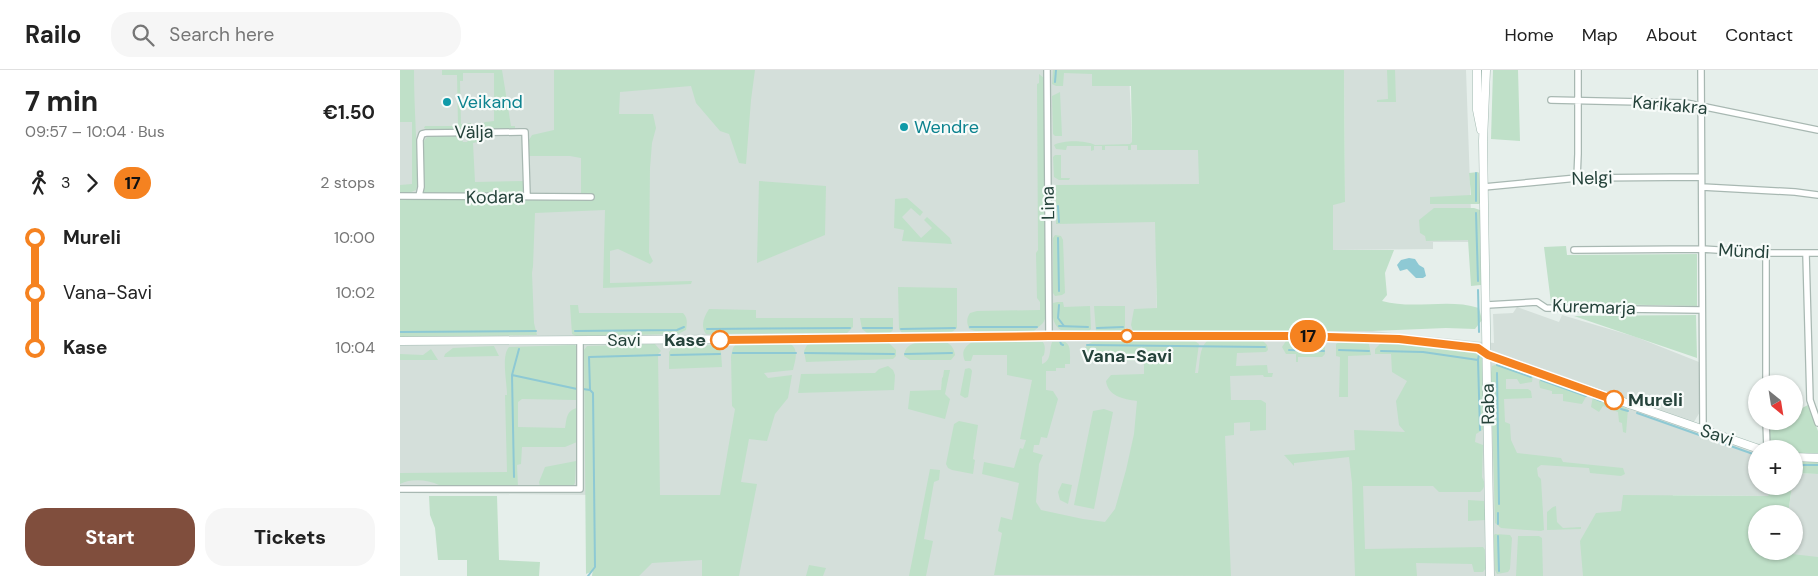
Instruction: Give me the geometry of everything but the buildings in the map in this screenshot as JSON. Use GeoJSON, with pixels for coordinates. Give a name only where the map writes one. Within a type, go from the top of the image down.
{"type":"FeatureCollection","features":[{"type":"Feature","properties":{"kind":"street","name":"Lina"},"geometry":{"type":"LineString","coordinates":[[1047,70],[1049,336]]}},
{"type":"Feature","properties":{"kind":"street","name":"Raba"},"geometry":{"type":"LineString","coordinates":[[1477,70],[1477,110],[1483,141]]}},
{"type":"Feature","properties":{"kind":"street","name":"Raba"},"geometry":{"type":"LineString","coordinates":[[1486,70],[1483,141],[1488,355],[1490,576]]}},
{"type":"Feature","properties":{"kind":"street"},"geometry":{"type":"LineString","coordinates":[[1576,178],[1578,154],[1578,70]]}},
{"type":"Feature","properties":{"kind":"street"},"geometry":{"type":"LineString","coordinates":[[1701,70],[1703,430]]}},
{"type":"Feature","properties":{"kind":"street","name":"Karikakra"},"geometry":{"type":"LineString","coordinates":[[1551,100],[1686,103],[1818,130]]}},
{"type":"Feature","properties":{"kind":"street","name":"Välja"},"geometry":{"type":"LineString","coordinates":[[419,196],[421,188],[420,140],[422,134],[525,132],[528,196]]}},
{"type":"Feature","properties":{"kind":"street","name":"Nelgi"},"geometry":{"type":"LineString","coordinates":[[1484,187],[1576,178],[1701,177]]}},
{"type":"Feature","properties":{"kind":"street"},"geometry":{"type":"LineString","coordinates":[[1702,188],[1795,192],[1818,195]]}},
{"type":"Feature","properties":{"kind":"street","name":"Kodara"},"geometry":{"type":"LineString","coordinates":[[400,196],[591,196]]}},
{"type":"Feature","properties":{"kind":"street","name":"Mündi"},"geometry":{"type":"LineString","coordinates":[[1574,250],[1702,249],[1818,254]]}},
{"type":"Feature","properties":{"kind":"street"},"geometry":{"type":"LineString","coordinates":[[1766,253],[1766,375]]}},
{"type":"Feature","properties":{"kind":"street"},"geometry":{"type":"LineString","coordinates":[[1806,254],[1810,400],[1818,423]]}},
{"type":"Feature","properties":{"kind":"street","name":"Kuremarja"},"geometry":{"type":"LineString","coordinates":[[1487,305],[1537,302],[1546,308],[1702,310]]}},
{"type":"Feature","properties":{"kind":"street","name":"Savi"},"geometry":{"type":"LineString","coordinates":[[400,341],[1049,336],[1364,337],[1429,342],[1478,348],[1488,355],[1748,445]]}},
{"type":"Feature","properties":{"kind":"street"},"geometry":{"type":"LineString","coordinates":[[400,489],[580,489],[580,340]]}},
{"type":"Feature","properties":{"kind":"street"},"geometry":{"type":"LineString","coordinates":[[1803,457],[1818,458]]}},
{"type":"Feature","properties":{"kind":"shaded area"},"geometry":{"type":"Polygon","coordinates":[[[400,70],[1129,70],[1132,142],[1214,146],[1217,221],[1156,226],[1157,332],[1372,331],[1494,343],[1493,314],[1513,313],[1517,307],[1559,322],[1562,315],[1636,337],[1699,362],[1701,410],[1694,422],[1748,444],[1748,495],[1768,495],[1768,496],[1673,495],[1668,576],[592,576],[593,495],[400,493],[400,70]]]}},
{"type":"Feature","properties":{"kind":"shaded area"},"geometry":{"type":"Polygon","coordinates":[[[1344,70],[1466,70],[1472,242],[1433,242],[1433,249],[1333,250],[1333,204],[1345,202],[1344,70]]]}},
{"type":"Feature","properties":{"kind":"shaded area"},"geometry":{"type":"Polygon","coordinates":[[[1803,473],[1818,474],[1818,576],[1780,576],[1782,560],[1803,560],[1803,505],[1789,505],[1791,495],[1803,495],[1803,473]]]}},
{"type":"Feature","properties":{"kind":"green space"},"geometry":{"type":"Polygon","coordinates":[[[400,70],[414,70],[418,183],[416,190],[409,193],[400,193],[400,185],[412,184],[412,122],[400,122],[400,70]]]}},
{"type":"Feature","properties":{"kind":"green space"},"geometry":{"type":"Polygon","coordinates":[[[442,70],[502,70],[511,126],[515,126],[515,128],[510,130],[483,129],[482,124],[494,121],[494,73],[463,73],[463,81],[460,81],[461,124],[471,123],[472,130],[428,130],[424,128],[425,126],[458,126],[457,75],[442,75],[442,70]]]}},
{"type":"Feature","properties":{"kind":"green space"},"geometry":{"type":"Polygon","coordinates":[[[554,70],[755,70],[746,164],[739,163],[729,134],[720,131],[696,103],[691,86],[620,92],[619,114],[653,114],[656,128],[652,143],[650,168],[649,253],[653,261],[650,264],[618,249],[610,251],[610,283],[692,281],[691,284],[603,288],[605,210],[535,213],[532,273],[534,323],[537,335],[400,337],[400,199],[595,199],[594,195],[581,194],[581,158],[570,156],[529,156],[529,140],[532,135],[554,130],[554,70]]]}},
{"type":"Feature","properties":{"kind":"green space"},"geometry":{"type":"Polygon","coordinates":[[[1053,70],[1344,70],[1345,202],[1333,205],[1333,250],[1394,250],[1385,273],[1387,295],[1382,301],[1406,304],[1467,305],[1479,308],[1482,320],[1475,329],[1133,331],[1131,325],[1134,309],[1157,308],[1155,222],[1056,224],[1056,185],[1199,184],[1198,150],[1137,150],[1137,145],[1131,145],[1131,150],[1128,150],[1128,146],[1105,146],[1105,150],[1102,150],[1102,146],[1094,146],[1094,150],[1091,151],[1091,146],[1067,146],[1066,150],[1056,149],[1054,145],[1068,141],[1080,141],[1095,145],[1130,144],[1132,142],[1131,86],[1092,86],[1092,74],[1064,73],[1063,86],[1056,86],[1052,84],[1053,70]]]}},
{"type":"Feature","properties":{"kind":"green space"},"geometry":{"type":"Polygon","coordinates":[[[1387,70],[1395,70],[1396,102],[1377,102],[1377,100],[1388,99],[1387,70]]]}},
{"type":"Feature","properties":{"kind":"green space"},"geometry":{"type":"Polygon","coordinates":[[[1493,70],[1518,70],[1520,141],[1491,139],[1493,70]]]}},
{"type":"Feature","properties":{"kind":"green space"},"geometry":{"type":"Polygon","coordinates":[[[1039,74],[1044,78],[1046,317],[1043,323],[1034,331],[975,331],[968,327],[967,319],[970,313],[977,311],[1040,310],[1040,302],[1037,298],[1036,253],[1038,250],[1037,84],[1039,83],[1039,74]]]}},
{"type":"Feature","properties":{"kind":"green space"},"geometry":{"type":"Polygon","coordinates":[[[1060,92],[1062,136],[1055,136],[1053,134],[1052,96],[1060,92]]]}},
{"type":"Feature","properties":{"kind":"green space"},"geometry":{"type":"Polygon","coordinates":[[[428,136],[457,136],[463,142],[467,142],[471,136],[476,136],[478,142],[473,143],[475,182],[525,181],[525,190],[519,194],[425,195],[423,193],[423,142],[428,136]]]}},
{"type":"Feature","properties":{"kind":"green space"},"geometry":{"type":"Polygon","coordinates":[[[1061,155],[1061,178],[1070,178],[1069,180],[1059,180],[1054,177],[1053,157],[1061,155]]]}},
{"type":"Feature","properties":{"kind":"green space"},"geometry":{"type":"Polygon","coordinates":[[[1478,172],[1480,174],[1481,202],[1479,204],[1430,204],[1430,197],[1471,195],[1469,173],[1478,172]]]}},
{"type":"Feature","properties":{"kind":"green space"},"geometry":{"type":"Polygon","coordinates":[[[759,181],[826,186],[825,235],[757,263],[759,181]]]}},
{"type":"Feature","properties":{"kind":"green space"},"geometry":{"type":"Polygon","coordinates":[[[907,198],[923,212],[920,216],[911,208],[902,217],[921,238],[932,228],[924,220],[927,217],[950,238],[952,244],[902,241],[904,230],[894,228],[895,199],[907,198]]]}},
{"type":"Feature","properties":{"kind":"green space"},"geometry":{"type":"Polygon","coordinates":[[[1434,208],[1474,208],[1480,210],[1481,285],[1471,286],[1468,240],[1426,241],[1425,236],[1420,233],[1419,220],[1434,208]]]}},
{"type":"Feature","properties":{"kind":"green space"},"geometry":{"type":"Polygon","coordinates":[[[1055,235],[1061,236],[1063,240],[1065,293],[1055,296],[1053,293],[1053,238],[1055,235]]]}},
{"type":"Feature","properties":{"kind":"green space"},"geometry":{"type":"Polygon","coordinates":[[[1566,246],[1567,255],[1697,254],[1697,306],[1551,303],[1544,247],[1566,246]]]}},
{"type":"Feature","properties":{"kind":"green space"},"geometry":{"type":"Polygon","coordinates":[[[898,287],[957,288],[957,328],[952,332],[902,333],[899,329],[898,287]]]}},
{"type":"Feature","properties":{"kind":"green space"},"geometry":{"type":"Polygon","coordinates":[[[1063,302],[1064,307],[1090,306],[1091,329],[1089,331],[1061,330],[1058,328],[1053,318],[1053,303],[1063,302]]]}},
{"type":"Feature","properties":{"kind":"green space"},"geometry":{"type":"Polygon","coordinates":[[[570,305],[578,305],[579,313],[683,313],[687,323],[686,330],[678,334],[576,336],[572,334],[570,305]]]}},
{"type":"Feature","properties":{"kind":"green space"},"geometry":{"type":"Polygon","coordinates":[[[1094,306],[1125,306],[1125,330],[1096,332],[1094,306]]]}},
{"type":"Feature","properties":{"kind":"green space"},"geometry":{"type":"Polygon","coordinates":[[[709,309],[756,310],[756,318],[853,318],[853,327],[847,333],[706,334],[703,324],[709,309]]]}},
{"type":"Feature","properties":{"kind":"green space"},"geometry":{"type":"Polygon","coordinates":[[[1696,315],[1697,358],[1574,316],[1696,315]]]}},
{"type":"Feature","properties":{"kind":"green space"},"geometry":{"type":"Polygon","coordinates":[[[860,318],[893,318],[893,330],[890,333],[867,333],[862,329],[860,318]]]}},
{"type":"Feature","properties":{"kind":"green space"},"geometry":{"type":"Polygon","coordinates":[[[1041,340],[1045,347],[1042,364],[1048,360],[1053,340],[1059,340],[1064,341],[1069,346],[1070,364],[1065,364],[1065,368],[1056,368],[1056,371],[1046,371],[1046,390],[1053,391],[1058,399],[1047,438],[1041,437],[1039,445],[1034,445],[1033,452],[1043,455],[1039,464],[1036,502],[1041,510],[1105,522],[1115,509],[1126,470],[1134,434],[1137,401],[1117,396],[1107,386],[1106,381],[1111,375],[1144,374],[1144,360],[1088,362],[1082,357],[1086,346],[1097,340],[1195,341],[1199,344],[1195,373],[1198,373],[1201,352],[1207,341],[1262,340],[1267,345],[1268,350],[1266,352],[1237,353],[1236,366],[1267,365],[1268,373],[1273,373],[1272,377],[1264,377],[1263,375],[1230,376],[1231,400],[1261,400],[1266,403],[1266,430],[1250,431],[1250,422],[1234,423],[1234,435],[1225,436],[1231,576],[994,575],[1002,533],[998,531],[1001,517],[1012,520],[1019,483],[982,474],[984,462],[1014,468],[1020,448],[1023,449],[1026,440],[1020,439],[1032,380],[1007,375],[1007,355],[973,355],[971,361],[965,361],[963,352],[972,342],[1041,340]]]}},
{"type":"Feature","properties":{"kind":"green space"},"geometry":{"type":"Polygon","coordinates":[[[1318,340],[1325,345],[1325,354],[1322,357],[1298,357],[1298,362],[1296,362],[1296,354],[1286,354],[1282,347],[1286,341],[1318,340]]]}},
{"type":"Feature","properties":{"kind":"green space"},"geometry":{"type":"Polygon","coordinates":[[[1343,340],[1364,341],[1369,344],[1371,355],[1348,356],[1348,397],[1339,397],[1340,357],[1336,356],[1336,344],[1343,340]]]}},
{"type":"Feature","properties":{"kind":"green space"},"geometry":{"type":"Polygon","coordinates":[[[927,341],[946,342],[955,353],[951,360],[910,360],[904,356],[909,346],[914,343],[927,341]]]}},
{"type":"Feature","properties":{"kind":"green space"},"geometry":{"type":"Polygon","coordinates":[[[789,343],[795,348],[796,352],[793,370],[764,373],[768,378],[792,375],[788,398],[775,414],[767,441],[749,439],[741,482],[757,484],[739,576],[702,576],[702,560],[652,563],[639,576],[592,576],[593,571],[586,574],[584,350],[587,346],[655,344],[661,351],[658,354],[660,495],[720,495],[735,409],[732,406],[731,356],[733,348],[736,344],[789,343]]]}},
{"type":"Feature","properties":{"kind":"green space"},"geometry":{"type":"Polygon","coordinates":[[[814,343],[889,343],[896,350],[896,356],[893,359],[806,362],[804,351],[807,345],[814,343]]]}},
{"type":"Feature","properties":{"kind":"green space"},"geometry":{"type":"Polygon","coordinates":[[[1381,343],[1449,347],[1475,353],[1483,357],[1484,429],[1476,434],[1475,442],[1483,445],[1482,477],[1485,484],[1480,492],[1439,492],[1433,486],[1363,486],[1365,549],[1483,547],[1485,550],[1486,568],[1483,572],[1474,572],[1472,564],[1416,563],[1417,576],[1355,576],[1352,483],[1349,457],[1294,463],[1294,466],[1284,455],[1355,450],[1354,430],[1405,432],[1399,425],[1396,401],[1407,381],[1392,372],[1391,354],[1375,354],[1375,349],[1381,343]]]}},
{"type":"Feature","properties":{"kind":"green space"},"geometry":{"type":"Polygon","coordinates":[[[575,345],[577,347],[578,374],[576,400],[522,399],[518,402],[518,427],[565,428],[569,413],[577,408],[577,442],[565,447],[522,447],[521,464],[517,465],[518,487],[439,485],[420,480],[400,484],[400,473],[507,472],[505,356],[509,347],[575,345]]]}},
{"type":"Feature","properties":{"kind":"green space"},"geometry":{"type":"Polygon","coordinates":[[[717,345],[721,352],[722,367],[669,369],[669,352],[673,346],[717,345]]]}},
{"type":"Feature","properties":{"kind":"green space"},"geometry":{"type":"Polygon","coordinates":[[[494,346],[499,356],[444,357],[453,348],[494,346]]]}},
{"type":"Feature","properties":{"kind":"green space"},"geometry":{"type":"Polygon","coordinates":[[[431,349],[438,360],[400,360],[400,354],[423,355],[431,349]]]}},
{"type":"Feature","properties":{"kind":"green space"},"geometry":{"type":"Polygon","coordinates":[[[1500,363],[1531,373],[1533,376],[1532,382],[1520,384],[1517,379],[1506,379],[1506,389],[1528,389],[1531,391],[1532,398],[1504,399],[1505,422],[1510,424],[1511,440],[1517,453],[1561,458],[1563,462],[1623,468],[1625,474],[1621,476],[1590,473],[1589,468],[1541,465],[1537,468],[1538,476],[1541,479],[1544,530],[1541,531],[1501,528],[1495,523],[1491,373],[1492,366],[1500,363]]]}},
{"type":"Feature","properties":{"kind":"green space"},"geometry":{"type":"Polygon","coordinates":[[[888,366],[895,375],[894,390],[798,393],[801,374],[875,373],[879,369],[888,366]]]}},
{"type":"Feature","properties":{"kind":"green space"},"geometry":{"type":"Polygon","coordinates":[[[969,368],[972,371],[968,397],[965,398],[960,395],[965,369],[969,368]]]}},
{"type":"Feature","properties":{"kind":"green space"},"geometry":{"type":"Polygon","coordinates":[[[944,370],[950,370],[945,394],[950,399],[945,419],[908,409],[910,391],[941,390],[944,370]]]}},
{"type":"Feature","properties":{"kind":"green space"},"geometry":{"type":"Polygon","coordinates":[[[1540,378],[1586,392],[1587,395],[1582,404],[1563,401],[1563,394],[1552,394],[1552,391],[1540,388],[1540,378]]]}},
{"type":"Feature","properties":{"kind":"green space"},"geometry":{"type":"Polygon","coordinates":[[[1593,396],[1602,400],[1605,404],[1628,409],[1626,433],[1623,432],[1622,423],[1619,422],[1618,412],[1603,406],[1599,412],[1591,407],[1593,396]]]}},
{"type":"Feature","properties":{"kind":"green space"},"geometry":{"type":"Polygon","coordinates":[[[1808,405],[1818,431],[1818,453],[1803,453],[1803,440],[1769,440],[1769,430],[1803,430],[1803,408],[1808,405]]]}},
{"type":"Feature","properties":{"kind":"green space"},"geometry":{"type":"Polygon","coordinates":[[[1104,409],[1113,412],[1094,509],[1074,505],[1093,411],[1104,409]]]}},
{"type":"Feature","properties":{"kind":"green space"},"geometry":{"type":"Polygon","coordinates":[[[959,421],[978,425],[973,459],[975,460],[973,474],[952,470],[946,464],[954,424],[959,421]]]}},
{"type":"Feature","properties":{"kind":"green space"},"geometry":{"type":"Polygon","coordinates":[[[1803,457],[1818,458],[1818,474],[1803,473],[1803,457]]]}},
{"type":"Feature","properties":{"kind":"green space"},"geometry":{"type":"Polygon","coordinates":[[[576,461],[575,483],[573,486],[540,487],[539,482],[545,467],[576,461]]]}},
{"type":"Feature","properties":{"kind":"green space"},"geometry":{"type":"Polygon","coordinates":[[[930,469],[940,470],[939,480],[934,482],[924,539],[933,541],[926,576],[909,576],[930,469]]]}},
{"type":"Feature","properties":{"kind":"green space"},"geometry":{"type":"Polygon","coordinates":[[[1062,483],[1072,485],[1068,504],[1060,500],[1058,492],[1062,483]]]}},
{"type":"Feature","properties":{"kind":"green space"},"geometry":{"type":"Polygon","coordinates":[[[1623,495],[1791,495],[1789,505],[1748,505],[1748,560],[1803,560],[1803,555],[1818,557],[1818,576],[1583,576],[1580,541],[1596,513],[1621,511],[1623,495]]]}},
{"type":"Feature","properties":{"kind":"green space"},"geometry":{"type":"Polygon","coordinates":[[[429,496],[497,496],[499,560],[540,562],[539,576],[467,576],[467,560],[438,560],[435,528],[430,515],[429,496]]]}},
{"type":"Feature","properties":{"kind":"green space"},"geometry":{"type":"Polygon","coordinates":[[[1468,500],[1484,501],[1486,520],[1468,521],[1468,500]]]}},
{"type":"Feature","properties":{"kind":"green space"},"geometry":{"type":"Polygon","coordinates":[[[1556,506],[1557,522],[1563,528],[1581,527],[1581,529],[1547,530],[1547,512],[1556,506]]]}},
{"type":"Feature","properties":{"kind":"green space"},"geometry":{"type":"Polygon","coordinates":[[[1495,534],[1510,535],[1512,538],[1510,569],[1508,572],[1497,574],[1495,570],[1493,536],[1495,534]]]}},
{"type":"Feature","properties":{"kind":"green space"},"geometry":{"type":"Polygon","coordinates":[[[1518,536],[1539,536],[1542,538],[1543,576],[1516,576],[1518,536]]]}},
{"type":"Feature","properties":{"kind":"green space"},"geometry":{"type":"Polygon","coordinates":[[[809,565],[826,568],[823,576],[806,576],[809,565]]]}},
{"type":"Feature","properties":{"kind":"water"},"geometry":{"type":"Polygon","coordinates":[[[1415,259],[1424,268],[1426,276],[1416,278],[1407,269],[1400,271],[1397,265],[1401,260],[1415,259]]]}},
{"type":"Feature","properties":{"kind":"waterway"},"geometry":{"type":"LineString","coordinates":[[1055,82],[1056,70]]}},
{"type":"Feature","properties":{"kind":"waterway"},"geometry":{"type":"LineString","coordinates":[[1476,173],[1476,201]]}},
{"type":"Feature","properties":{"kind":"waterway"},"geometry":{"type":"LineString","coordinates":[[1058,206],[1059,222]]}},
{"type":"Feature","properties":{"kind":"waterway"},"geometry":{"type":"LineString","coordinates":[[1476,213],[1478,281]]}},
{"type":"Feature","properties":{"kind":"waterway"},"geometry":{"type":"LineString","coordinates":[[1058,238],[1059,291]]}},
{"type":"Feature","properties":{"kind":"waterway"},"geometry":{"type":"LineString","coordinates":[[1478,290],[1479,332]]}},
{"type":"Feature","properties":{"kind":"waterway"},"geometry":{"type":"LineString","coordinates":[[1059,305],[1058,318],[1064,326]]}},
{"type":"Feature","properties":{"kind":"waterway"},"geometry":{"type":"LineString","coordinates":[[1059,326],[1088,327]]}},
{"type":"Feature","properties":{"kind":"waterway"},"geometry":{"type":"LineString","coordinates":[[575,331],[677,330],[684,327]]}},
{"type":"Feature","properties":{"kind":"waterway"},"geometry":{"type":"LineString","coordinates":[[970,327],[1037,327]]}},
{"type":"Feature","properties":{"kind":"waterway"},"geometry":{"type":"LineString","coordinates":[[1097,328],[1123,327]]}},
{"type":"Feature","properties":{"kind":"waterway"},"geometry":{"type":"LineString","coordinates":[[707,329],[850,328]]}},
{"type":"Feature","properties":{"kind":"waterway"},"geometry":{"type":"LineString","coordinates":[[863,328],[892,328]]}},
{"type":"Feature","properties":{"kind":"waterway"},"geometry":{"type":"LineString","coordinates":[[901,329],[955,328]]}},
{"type":"Feature","properties":{"kind":"waterway"},"geometry":{"type":"LineString","coordinates":[[400,332],[536,331]]}},
{"type":"Feature","properties":{"kind":"waterway"},"geometry":{"type":"LineString","coordinates":[[1060,341],[1063,345]]}},
{"type":"Feature","properties":{"kind":"waterway"},"geometry":{"type":"LineString","coordinates":[[1087,345],[1265,347]]}},
{"type":"Feature","properties":{"kind":"waterway"},"geometry":{"type":"LineString","coordinates":[[519,349],[512,375],[577,389]]}},
{"type":"Feature","properties":{"kind":"waterway"},"geometry":{"type":"LineString","coordinates":[[1289,350],[1324,351]]}},
{"type":"Feature","properties":{"kind":"waterway"},"geometry":{"type":"LineString","coordinates":[[1339,350],[1369,351]]}},
{"type":"Feature","properties":{"kind":"waterway"},"geometry":{"type":"LineString","coordinates":[[1381,351],[1423,352],[1478,360]]}},
{"type":"Feature","properties":{"kind":"waterway"},"geometry":{"type":"LineString","coordinates":[[733,353],[796,353]]}},
{"type":"Feature","properties":{"kind":"waterway"},"geometry":{"type":"LineString","coordinates":[[805,353],[894,354]]}},
{"type":"Feature","properties":{"kind":"waterway"},"geometry":{"type":"LineString","coordinates":[[905,354],[952,353]]}},
{"type":"Feature","properties":{"kind":"waterway"},"geometry":{"type":"LineString","coordinates":[[671,355],[720,354]]}},
{"type":"Feature","properties":{"kind":"waterway"},"geometry":{"type":"LineString","coordinates":[[1479,354],[1480,430]]}},
{"type":"Feature","properties":{"kind":"waterway"},"geometry":{"type":"LineString","coordinates":[[588,576],[595,567],[593,393],[590,390],[589,357],[660,355]]}},
{"type":"Feature","properties":{"kind":"waterway"},"geometry":{"type":"LineString","coordinates":[[1497,365],[1531,377]]}},
{"type":"Feature","properties":{"kind":"waterway"},"geometry":{"type":"LineString","coordinates":[[1497,373],[1499,504]]}},
{"type":"Feature","properties":{"kind":"waterway"},"geometry":{"type":"LineString","coordinates":[[512,375],[514,477]]}},
{"type":"Feature","properties":{"kind":"waterway"},"geometry":{"type":"LineString","coordinates":[[1541,380],[1586,396]]}},
{"type":"Feature","properties":{"kind":"waterway"},"geometry":{"type":"LineString","coordinates":[[583,389],[590,390]]}},
{"type":"Feature","properties":{"kind":"waterway"},"geometry":{"type":"LineString","coordinates":[[1594,398],[1601,401]]}},
{"type":"Feature","properties":{"kind":"waterway"},"geometry":{"type":"LineString","coordinates":[[1621,409],[1628,411]]}},
{"type":"Feature","properties":{"kind":"waterway"},"geometry":{"type":"LineString","coordinates":[[1637,413],[1748,452]]}},
{"type":"Feature","properties":{"kind":"waterway"},"geometry":{"type":"LineString","coordinates":[[1803,465],[1818,465]]}},
{"type":"Feature","properties":{"kind":"waterway"},"geometry":{"type":"LineString","coordinates":[[1498,513],[1498,524]]}},
{"type":"Feature","properties":{"kind":"waterway"},"geometry":{"type":"LineString","coordinates":[[1498,536],[1499,571]]}},
{"type":"Feature","properties":{"kind":"bus line","name":"17"},"geometry":{"type":"LineString","coordinates":[[720,340],[1093,336],[1348,336],[1399,339],[1478,348],[1488,355],[1614,400]]}},
{"type":"Feature","properties":{"kind":"place","name":"Veikand"},"geometry":{"type":"Point","coordinates":[447,102]}},
{"type":"Feature","properties":{"kind":"place","name":"Wendre"},"geometry":{"type":"Point","coordinates":[904,127]}},
{"type":"Feature","properties":{"kind":"place","name":"Vana-Savi"},"geometry":{"type":"Point","coordinates":[1127,336]}},
{"type":"Feature","properties":{"kind":"place","name":"Kase"},"geometry":{"type":"Point","coordinates":[720,340]}},
{"type":"Feature","properties":{"kind":"place","name":"Mureli"},"geometry":{"type":"Point","coordinates":[1614,400]}}]}
